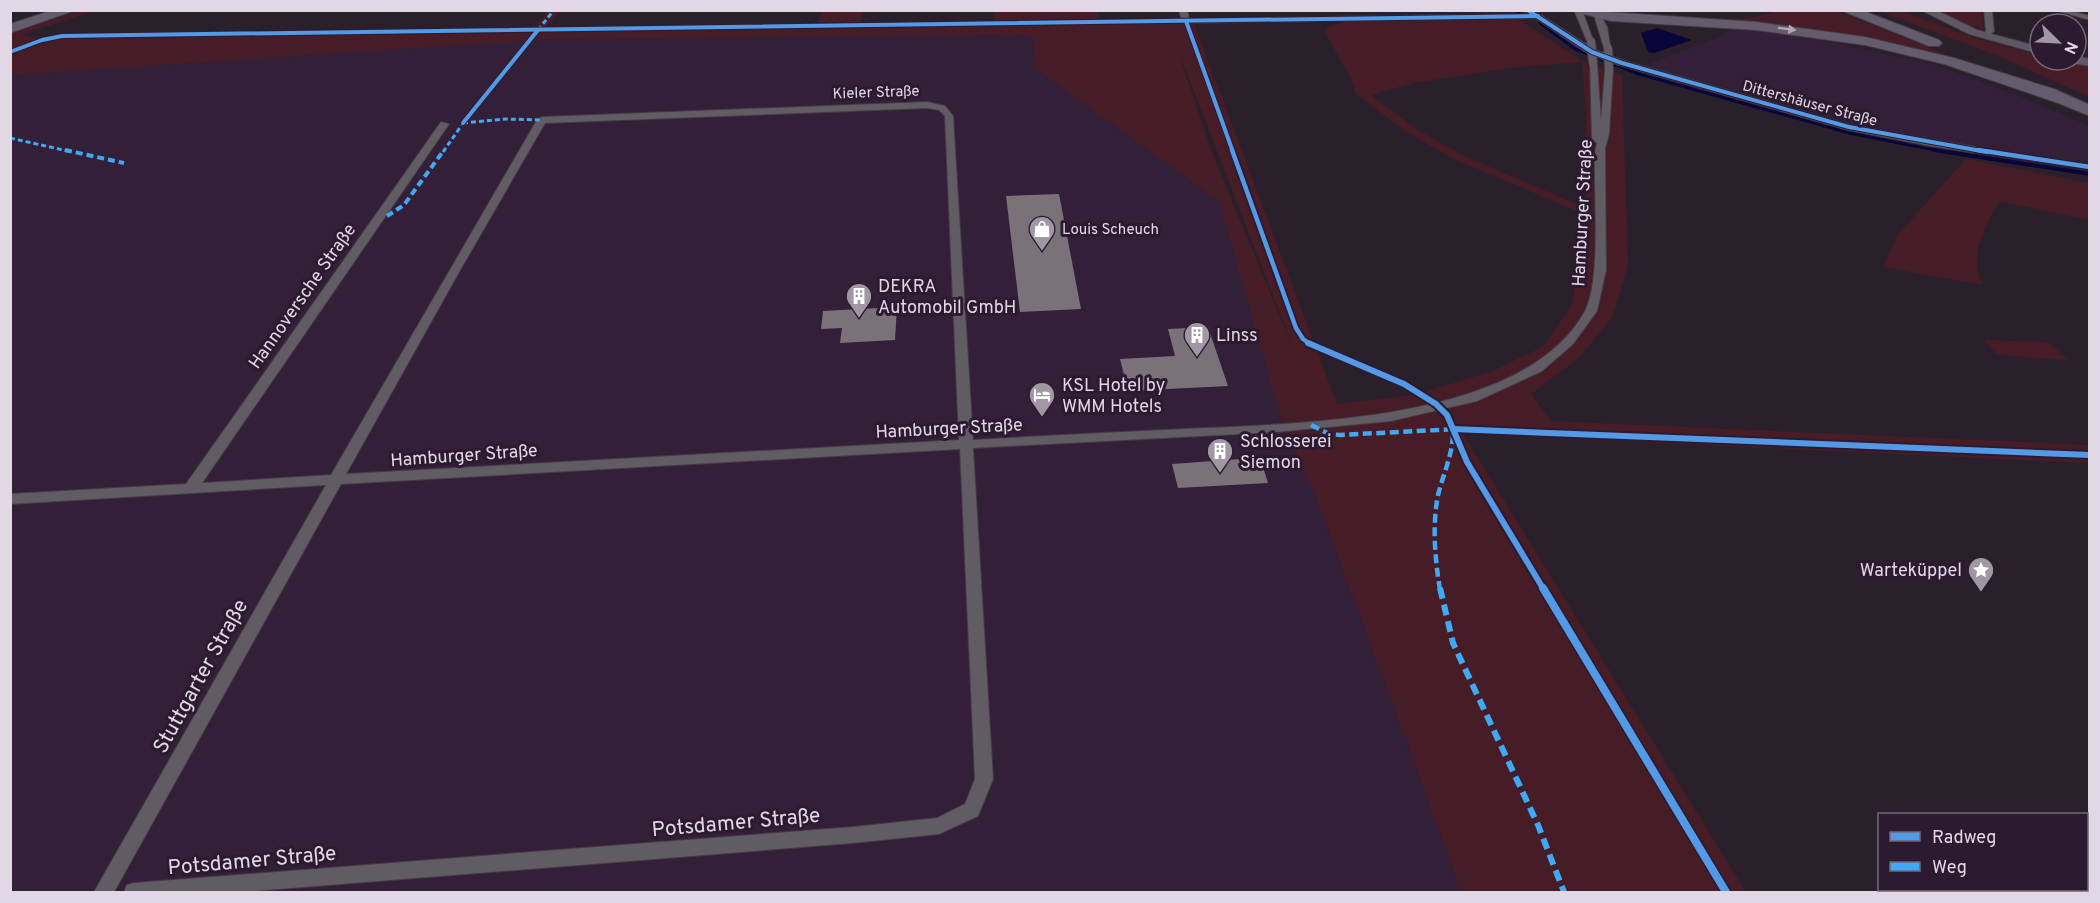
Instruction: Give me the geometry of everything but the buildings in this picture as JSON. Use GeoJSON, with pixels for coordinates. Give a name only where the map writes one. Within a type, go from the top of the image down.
{"type":"FeatureCollection","features":[{"type":"Feature","properties":{"kind":"highway"},"geometry":{"type":"LineString","coordinates":[[10,22],[49,10]]}},
{"type":"Feature","properties":{"kind":"highway"},"geometry":{"type":"LineString","coordinates":[[10,29],[69,10]]}},
{"type":"Feature","properties":{"kind":"highway"},"geometry":{"type":"LineString","coordinates":[[1848,10],[1958,53],[2090,111]]}},
{"type":"Feature","properties":{"kind":"highway"},"geometry":{"type":"LineString","coordinates":[[1863,10],[1948,42]]}},
{"type":"Feature","properties":{"kind":"highway"},"geometry":{"type":"LineString","coordinates":[[1590,16],[1607,22],[1622,14],[1739,15],[1760,12]]}},
{"type":"Feature","properties":{"kind":"highway"},"geometry":{"type":"LineString","coordinates":[[1622,14],[1756,26],[1865,41],[1957,63],[2063,99]]}},
{"type":"Feature","properties":{"kind":"highway"},"geometry":{"type":"LineString","coordinates":[[1590,16],[1648,14]]}},
{"type":"Feature","properties":{"kind":"highway"},"geometry":{"type":"LineString","coordinates":[[1976,53],[2090,104]]}},
{"type":"Feature","properties":{"kind":"main road"},"geometry":{"type":"LineString","coordinates":[[1926,10],[1986,36],[2028,48]]}},
{"type":"Feature","properties":{"kind":"street"},"geometry":{"type":"LineString","coordinates":[[1183,10],[1186,21],[1538,16]]}},
{"type":"Feature","properties":{"kind":"street","name":"Dittershäuser Straße"},"geometry":{"type":"LineString","coordinates":[[1527,10],[1592,52],[1622,63],[1849,127],[1920,141],[2090,167]]}},
{"type":"Feature","properties":{"kind":"street"},"geometry":{"type":"LineString","coordinates":[[1986,36],[1990,31],[1988,10]]}},
{"type":"Feature","properties":{"kind":"street"},"geometry":{"type":"LineString","coordinates":[[2056,10],[2090,18]]}},
{"type":"Feature","properties":{"kind":"street"},"geometry":{"type":"LineString","coordinates":[[1590,16],[1593,105],[1600,148]]}},
{"type":"Feature","properties":{"kind":"street","name":"Hamburger Straße"},"geometry":{"type":"LineString","coordinates":[[10,499],[1276,428],[1391,417],[1472,399],[1539,368],[1555,355],[1591,311],[1600,270],[1600,148],[1604,134],[1609,70],[1608,48],[1590,16]]}},
{"type":"Feature","properties":{"kind":"street","name":"Kieler Straße"},"geometry":{"type":"LineString","coordinates":[[335,481],[542,120],[927,105],[942,108],[949,116],[966,445]]}},
{"type":"Feature","properties":{"kind":"street","name":"Hannoversche Straße"},"geometry":{"type":"LineString","coordinates":[[190,489],[444,124]]}},
{"type":"Feature","properties":{"kind":"street","name":"Potsdamer Straße"},"geometry":{"type":"LineString","coordinates":[[134,892],[864,834],[939,826],[972,810],[984,779],[966,445]]}},
{"type":"Feature","properties":{"kind":"street","name":"Stuttgarter Straße"},"geometry":{"type":"LineString","coordinates":[[104,892],[335,481]]}},
{"type":"Feature","properties":{"kind":"shaded area"},"geometry":{"type":"Polygon","coordinates":[[[84,10],[95,11],[20,35],[41,39],[535,26],[549,10],[560,11],[547,26],[818,24],[822,10],[862,11],[861,23],[994,21],[995,10],[1098,11],[1100,20],[1192,18],[1337,404],[1414,395],[1493,371],[1544,346],[1572,305],[1586,215],[1456,160],[1408,133],[1355,93],[1354,85],[1324,30],[1341,22],[1518,19],[1582,61],[1622,75],[1628,264],[1613,316],[1579,358],[1531,394],[1551,421],[2089,445],[2089,463],[1463,434],[1746,892],[1462,892],[1315,494],[1292,448],[1279,411],[1219,201],[1036,69],[1032,35],[553,39],[11,75],[11,33],[84,10]],[[1177,48],[1211,150],[1300,365],[1177,48]],[[1582,62],[1510,68],[1414,83],[1371,95],[1419,131],[1467,157],[1586,208],[1586,112],[1582,62]]]}},
{"type":"Feature","properties":{"kind":"shaded area"},"geometry":{"type":"Polygon","coordinates":[[[1776,11],[1837,11],[1996,74],[1884,43],[1649,16],[1731,19],[1747,18],[1776,11]]]}},
{"type":"Feature","properties":{"kind":"shaded area"},"geometry":{"type":"Polygon","coordinates":[[[1879,11],[1902,11],[1978,39],[2028,52],[2028,69],[1879,11]]]}},
{"type":"Feature","properties":{"kind":"shaded area"},"geometry":{"type":"Polygon","coordinates":[[[1939,11],[1982,11],[1983,29],[1965,24],[1939,11]]]}},
{"type":"Feature","properties":{"kind":"shaded area"},"geometry":{"type":"Polygon","coordinates":[[[1657,28],[1692,40],[1654,53],[1648,52],[1641,33],[1657,28]]]}},
{"type":"Feature","properties":{"kind":"shaded area"},"geometry":{"type":"Polygon","coordinates":[[[1735,28],[1815,39],[1936,65],[2024,98],[2089,126],[2089,161],[2073,162],[1916,138],[1857,126],[1645,65],[1719,37],[1735,28]]]}},
{"type":"Feature","properties":{"kind":"shaded area"},"geometry":{"type":"Polygon","coordinates":[[[1032,35],[1036,69],[1219,201],[1292,448],[1315,494],[1462,892],[11,892],[11,75],[553,39],[1032,35]]]}},
{"type":"Feature","properties":{"kind":"shaded area"},"geometry":{"type":"Polygon","coordinates":[[[2089,67],[2089,97],[2034,72],[2088,72],[2089,67]]]}},
{"type":"Feature","properties":{"kind":"shaded area"},"geometry":{"type":"Polygon","coordinates":[[[1966,159],[2089,183],[2089,220],[1999,201],[1980,242],[1977,264],[1983,285],[1883,267],[1898,234],[1966,159]]]}},
{"type":"Feature","properties":{"kind":"shaded area"},"geometry":{"type":"Polygon","coordinates":[[[1984,340],[2048,342],[2068,360],[1997,355],[1984,340]]]}},
{"type":"Feature","properties":{"kind":"waterway"},"geometry":{"type":"LineString","coordinates":[[1514,10],[1520,13]]}},
{"type":"Feature","properties":{"kind":"waterway"},"geometry":{"type":"LineString","coordinates":[[1540,23],[1575,49],[1639,74],[1849,133],[1934,150]]}},
{"type":"Feature","properties":{"kind":"waterway"},"geometry":{"type":"LineString","coordinates":[[1934,150],[2090,174]]}},
{"type":"Feature","properties":{"kind":"waterway"},"geometry":{"type":"LineString","coordinates":[[1934,150],[1944,152]]}},
{"type":"Feature","properties":{"kind":"marked path"},"geometry":{"type":"LineString","coordinates":[[538,30],[554,10]]}},
{"type":"Feature","properties":{"kind":"marked path"},"geometry":{"type":"LineString","coordinates":[[387,216],[404,205],[466,119]]}},
{"type":"Feature","properties":{"kind":"marked path"},"geometry":{"type":"LineString","coordinates":[[463,123],[506,119],[542,120]]}},
{"type":"Feature","properties":{"kind":"marked path"},"geometry":{"type":"LineString","coordinates":[[10,138],[124,163]]}},
{"type":"Feature","properties":{"kind":"marked path"},"geometry":{"type":"LineString","coordinates":[[1311,425],[1329,434],[1340,435],[1457,429]]}},
{"type":"Feature","properties":{"kind":"marked path"},"geometry":{"type":"LineString","coordinates":[[1453,435],[1435,520],[1436,556],[1444,608],[1453,643],[1538,825],[1564,892]]}},
{"type":"Feature","properties":{"kind":"cycle path"},"geometry":{"type":"LineString","coordinates":[[1529,11],[1592,52],[1622,63],[1849,127],[1931,143],[2090,167]]}},
{"type":"Feature","properties":{"kind":"cycle path"},"geometry":{"type":"LineString","coordinates":[[10,52],[42,40],[62,36],[1538,16]]}},
{"type":"Feature","properties":{"kind":"cycle path"},"geometry":{"type":"LineString","coordinates":[[1186,21],[1296,328],[1303,339],[1311,345],[1404,384],[1421,393],[1447,415],[1467,462],[1726,892]]}},
{"type":"Feature","properties":{"kind":"cycle path"},"geometry":{"type":"LineString","coordinates":[[463,123],[538,30]]}},
{"type":"Feature","properties":{"kind":"cycle path"},"geometry":{"type":"LineString","coordinates":[[1453,429],[2090,455]]}},
{"type":"Feature","properties":{"kind":"place","name":"Louis Scheuch"},"geometry":{"type":"Point","coordinates":[1042,252]}},
{"type":"Feature","properties":{"kind":"place","name":"DEKRA Automobil GmbH"},"geometry":{"type":"Point","coordinates":[859,319]}},
{"type":"Feature","properties":{"kind":"place","name":"Linss"},"geometry":{"type":"Point","coordinates":[1197,358]}},
{"type":"Feature","properties":{"kind":"place","name":"KSL Hotel by WMM Hotels"},"geometry":{"type":"Point","coordinates":[1042,418]}},
{"type":"Feature","properties":{"kind":"place","name":"Schlosserei Siemon"},"geometry":{"type":"Point","coordinates":[1220,474]}},
{"type":"Feature","properties":{"kind":"place","name":"Warteküppel"},"geometry":{"type":"Point","coordinates":[1981,593]}}]}
